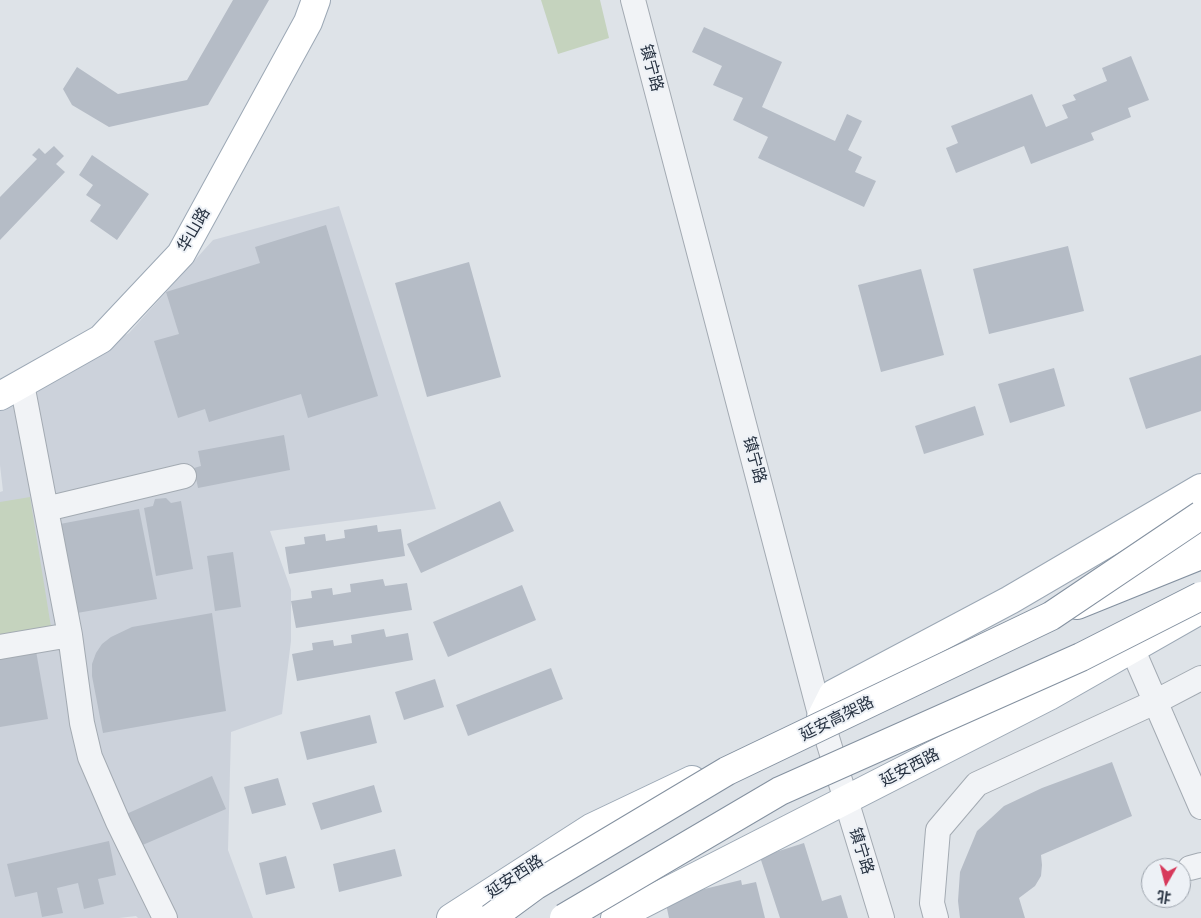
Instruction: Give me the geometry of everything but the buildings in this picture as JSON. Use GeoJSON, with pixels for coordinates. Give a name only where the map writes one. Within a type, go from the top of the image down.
{"type":"FeatureCollection","features":[{"type":"Feature","properties":{"kind":"main road","name":"华山路"},"geometry":{"type":"LineString","coordinates":[[11,390],[102,339],[181,254],[308,22],[316,0]]}},
{"type":"Feature","properties":{"kind":"main road"},"geometry":{"type":"LineString","coordinates":[[821,718],[834,694],[1010,600],[1201,488]]}},
{"type":"Feature","properties":{"kind":"main road"},"geometry":{"type":"LineString","coordinates":[[1051,616],[1201,515]]}},
{"type":"Feature","properties":{"kind":"main road","name":"延安西路"},"geometry":{"type":"LineString","coordinates":[[451,918],[591,828],[821,718],[1134,573],[1201,535]]}},
{"type":"Feature","properties":{"kind":"main road","name":"延安高架路"},"geometry":{"type":"LineString","coordinates":[[491,918],[536,885],[727,771],[1051,616],[1201,555]]}},
{"type":"Feature","properties":{"kind":"main road"},"geometry":{"type":"LineString","coordinates":[[564,918],[780,791],[1081,657],[1201,596]]}},
{"type":"Feature","properties":{"kind":"main road"},"geometry":{"type":"LineString","coordinates":[[1081,657],[1201,611]]}},
{"type":"Feature","properties":{"kind":"main road","name":"延安西路"},"geometry":{"type":"LineString","coordinates":[[615,918],[1049,696],[1201,611]]}},
{"type":"Feature","properties":{"kind":"street","name":"镇宁路"},"geometry":{"type":"LineString","coordinates":[[641,3],[821,718],[882,918]]}},
{"type":"Feature","properties":{"kind":"street"},"geometry":{"type":"LineString","coordinates":[[11,390],[46,509],[70,635],[82,723],[90,758],[118,822],[165,918]]}},
{"type":"Feature","properties":{"kind":"street"},"geometry":{"type":"LineString","coordinates":[[46,509],[184,476]]}},
{"type":"Feature","properties":{"kind":"street"},"geometry":{"type":"LineString","coordinates":[[0,647],[70,635]]}},
{"type":"Feature","properties":{"kind":"street"},"geometry":{"type":"LineString","coordinates":[[1132,648],[1201,807]]}},
{"type":"Feature","properties":{"kind":"street"},"geometry":{"type":"LineString","coordinates":[[936,918],[932,903],[938,830],[977,784],[1155,702],[1201,678]]}},
{"type":"Feature","properties":{"kind":"shaded area"},"geometry":{"type":"Polygon","coordinates":[[[339,206],[436,509],[270,531],[291,590],[291,641],[282,714],[231,732],[228,850],[253,918],[138,918],[136,916],[119,918],[0,918],[0,492],[3,491],[0,465],[0,407],[129,333],[213,240],[339,206]]]}},
{"type":"Feature","properties":{"kind":"green space"},"geometry":{"type":"Polygon","coordinates":[[[541,0],[600,0],[609,38],[558,54],[541,0]]]}},
{"type":"Feature","properties":{"kind":"green space"},"geometry":{"type":"Polygon","coordinates":[[[30,497],[51,627],[0,637],[0,502],[30,497]]]}}]}
